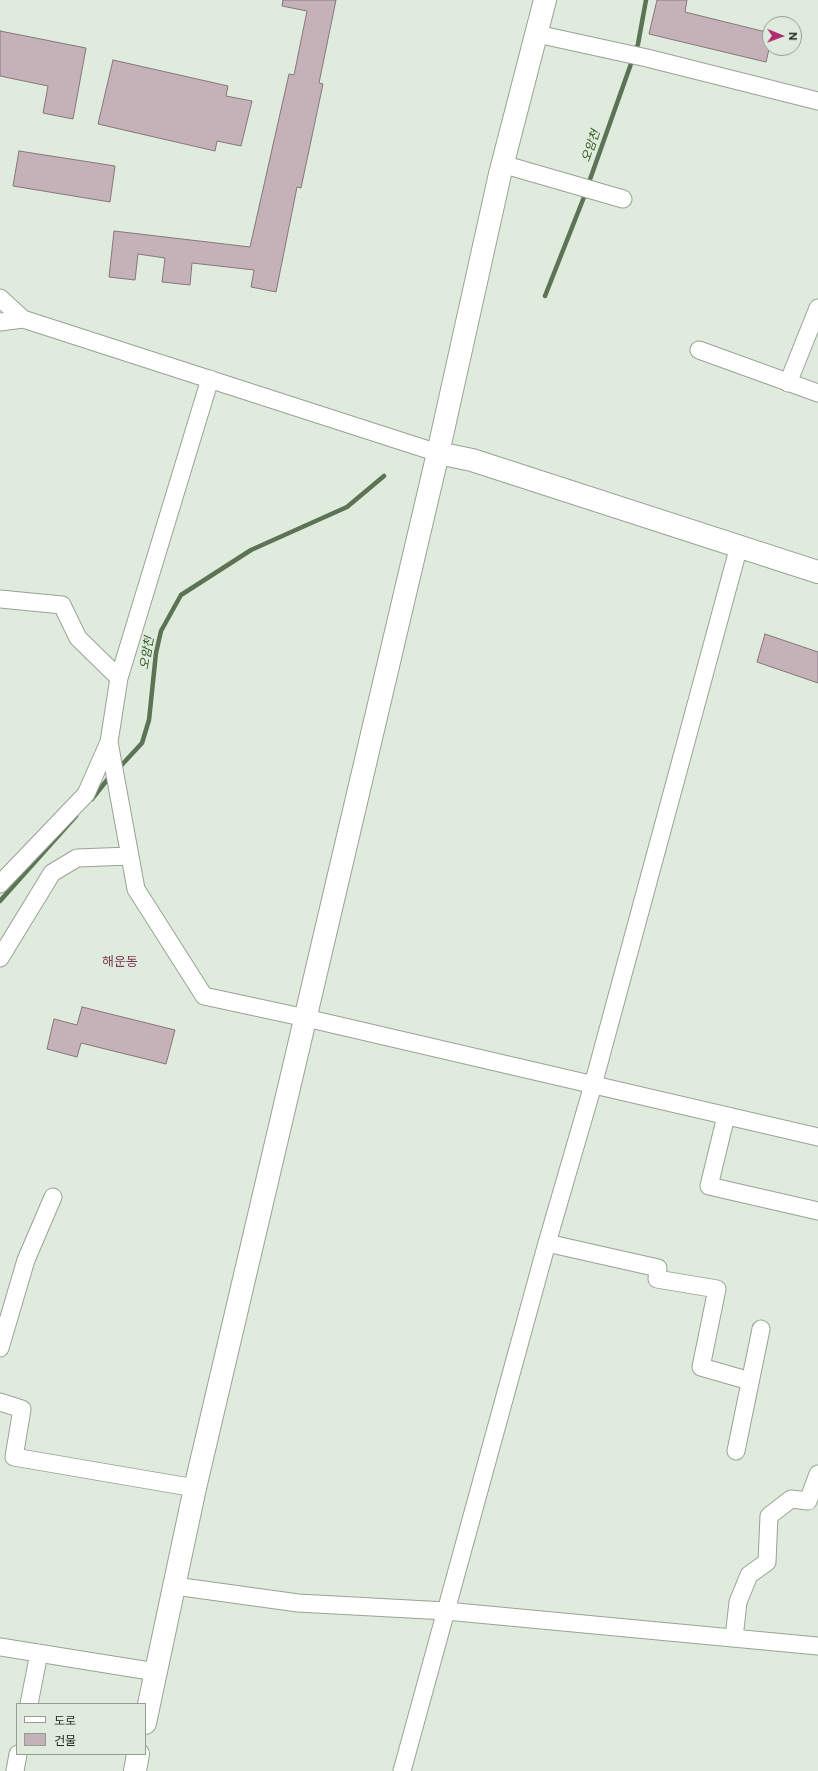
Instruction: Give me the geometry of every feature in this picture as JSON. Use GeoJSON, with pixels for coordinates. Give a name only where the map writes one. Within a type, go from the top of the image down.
{"type":"FeatureCollection","features":[{"type":"Feature","properties":{"kind":"main road"},"geometry":{"type":"LineString","coordinates":[[146,1718],[195,1488],[438,453],[502,164],[545,0]]}},
{"type":"Feature","properties":{"kind":"main road"},"geometry":{"type":"LineString","coordinates":[[438,453],[472,460],[818,572]]}},
{"type":"Feature","properties":{"kind":"main road"},"geometry":{"type":"LineString","coordinates":[[135,1771],[138,1755]]}},
{"type":"Feature","properties":{"kind":"street"},"geometry":{"type":"LineString","coordinates":[[537,34],[647,58],[818,101]]}},
{"type":"Feature","properties":{"kind":"street"},"geometry":{"type":"LineString","coordinates":[[502,164],[623,199]]}},
{"type":"Feature","properties":{"kind":"street"},"geometry":{"type":"LineString","coordinates":[[0,298],[23,319],[438,453]]}},
{"type":"Feature","properties":{"kind":"street"},"geometry":{"type":"LineString","coordinates":[[788,383],[818,308]]}},
{"type":"Feature","properties":{"kind":"street"},"geometry":{"type":"LineString","coordinates":[[0,322],[23,319]]}},
{"type":"Feature","properties":{"kind":"street"},"geometry":{"type":"LineString","coordinates":[[699,350],[818,393]]}},
{"type":"Feature","properties":{"kind":"street"},"geometry":{"type":"LineString","coordinates":[[210,379],[119,678],[111,751],[136,889],[204,996],[306,1018],[818,1137]]}},
{"type":"Feature","properties":{"kind":"street"},"geometry":{"type":"LineString","coordinates":[[402,1771],[547,1243],[593,1085],[739,546]]}},
{"type":"Feature","properties":{"kind":"street"},"geometry":{"type":"LineString","coordinates":[[0,599],[62,605],[78,638],[119,678]]}},
{"type":"Feature","properties":{"kind":"street"},"geometry":{"type":"LineString","coordinates":[[0,884],[86,794],[111,751]]}},
{"type":"Feature","properties":{"kind":"street"},"geometry":{"type":"LineString","coordinates":[[0,958],[52,873],[77,858],[130,856]]}},
{"type":"Feature","properties":{"kind":"street"},"geometry":{"type":"LineString","coordinates":[[726,1116],[708,1186],[818,1211]]}},
{"type":"Feature","properties":{"kind":"street"},"geometry":{"type":"LineString","coordinates":[[0,1348],[26,1260],[53,1197]]}},
{"type":"Feature","properties":{"kind":"street"},"geometry":{"type":"LineString","coordinates":[[547,1243],[658,1268],[657,1279],[717,1289],[701,1367],[750,1381]]}},
{"type":"Feature","properties":{"kind":"street"},"geometry":{"type":"LineString","coordinates":[[736,1450],[761,1329]]}},
{"type":"Feature","properties":{"kind":"street"},"geometry":{"type":"LineString","coordinates":[[0,1402],[22,1408],[14,1457],[195,1488]]}},
{"type":"Feature","properties":{"kind":"street"},"geometry":{"type":"LineString","coordinates":[[734,1638],[738,1602],[749,1575],[767,1562],[769,1516],[791,1499],[808,1501],[818,1474]]}},
{"type":"Feature","properties":{"kind":"street"},"geometry":{"type":"LineString","coordinates":[[175,1586],[298,1603],[446,1612],[818,1646]]}},
{"type":"Feature","properties":{"kind":"street"},"geometry":{"type":"LineString","coordinates":[[0,1647],[156,1672]]}},
{"type":"Feature","properties":{"kind":"street"},"geometry":{"type":"LineString","coordinates":[[29,1703],[39,1653]]}},
{"type":"Feature","properties":{"kind":"street"},"geometry":{"type":"LineString","coordinates":[[15,1771],[18,1755]]}},
{"type":"Feature","properties":{"kind":"building"},"geometry":{"type":"Polygon","coordinates":[[[283,0],[336,0],[319,83],[323,84],[301,188],[297,187],[276,292],[251,287],[254,270],[192,263],[190,285],[162,282],[165,258],[138,254],[135,280],[109,277],[114,231],[250,247],[289,74],[294,75],[307,11],[282,6],[283,0]]]}},
{"type":"Feature","properties":{"kind":"building"},"geometry":{"type":"Polygon","coordinates":[[[657,0],[687,0],[685,12],[762,31],[762,56],[767,56],[766,62],[649,34],[657,0]]]}},
{"type":"Feature","properties":{"kind":"building"},"geometry":{"type":"Polygon","coordinates":[[[0,31],[86,48],[73,119],[43,113],[48,86],[0,76],[0,31]]]}},
{"type":"Feature","properties":{"kind":"building"},"geometry":{"type":"Polygon","coordinates":[[[113,60],[228,86],[226,96],[252,101],[241,146],[217,141],[215,151],[98,124],[113,60]]]}},
{"type":"Feature","properties":{"kind":"building"},"geometry":{"type":"Polygon","coordinates":[[[19,151],[115,166],[110,202],[13,186],[19,151]]]}},
{"type":"Feature","properties":{"kind":"building"},"geometry":{"type":"Polygon","coordinates":[[[765,634],[818,652],[818,683],[757,662],[765,634]]]}},
{"type":"Feature","properties":{"kind":"building"},"geometry":{"type":"Polygon","coordinates":[[[82,1007],[175,1030],[166,1064],[81,1043],[77,1057],[47,1049],[54,1019],[77,1025],[82,1007]]]}},
{"type":"Feature","properties":{"kind":"waterway","name":"오암천"},"geometry":{"type":"LineString","coordinates":[[588,185],[638,44],[646,0]]}},
{"type":"Feature","properties":{"kind":"waterway","name":"오암천"},"geometry":{"type":"LineString","coordinates":[[545,296],[586,192]]}},
{"type":"Feature","properties":{"kind":"waterway","name":"오암천"},"geometry":{"type":"LineString","coordinates":[[118,769],[142,743],[149,720],[156,653],[161,631],[181,595],[251,550],[347,507],[384,476]]}},
{"type":"Feature","properties":{"kind":"waterway","name":"오암천"},"geometry":{"type":"LineString","coordinates":[[92,799],[111,775]]}},
{"type":"Feature","properties":{"kind":"waterway","name":"오암천"},"geometry":{"type":"LineString","coordinates":[[0,901],[76,816]]}},
{"type":"Feature","properties":{"kind":"district","name":"해운동"},"geometry":{"type":"Point","coordinates":[120,962]}}]}
